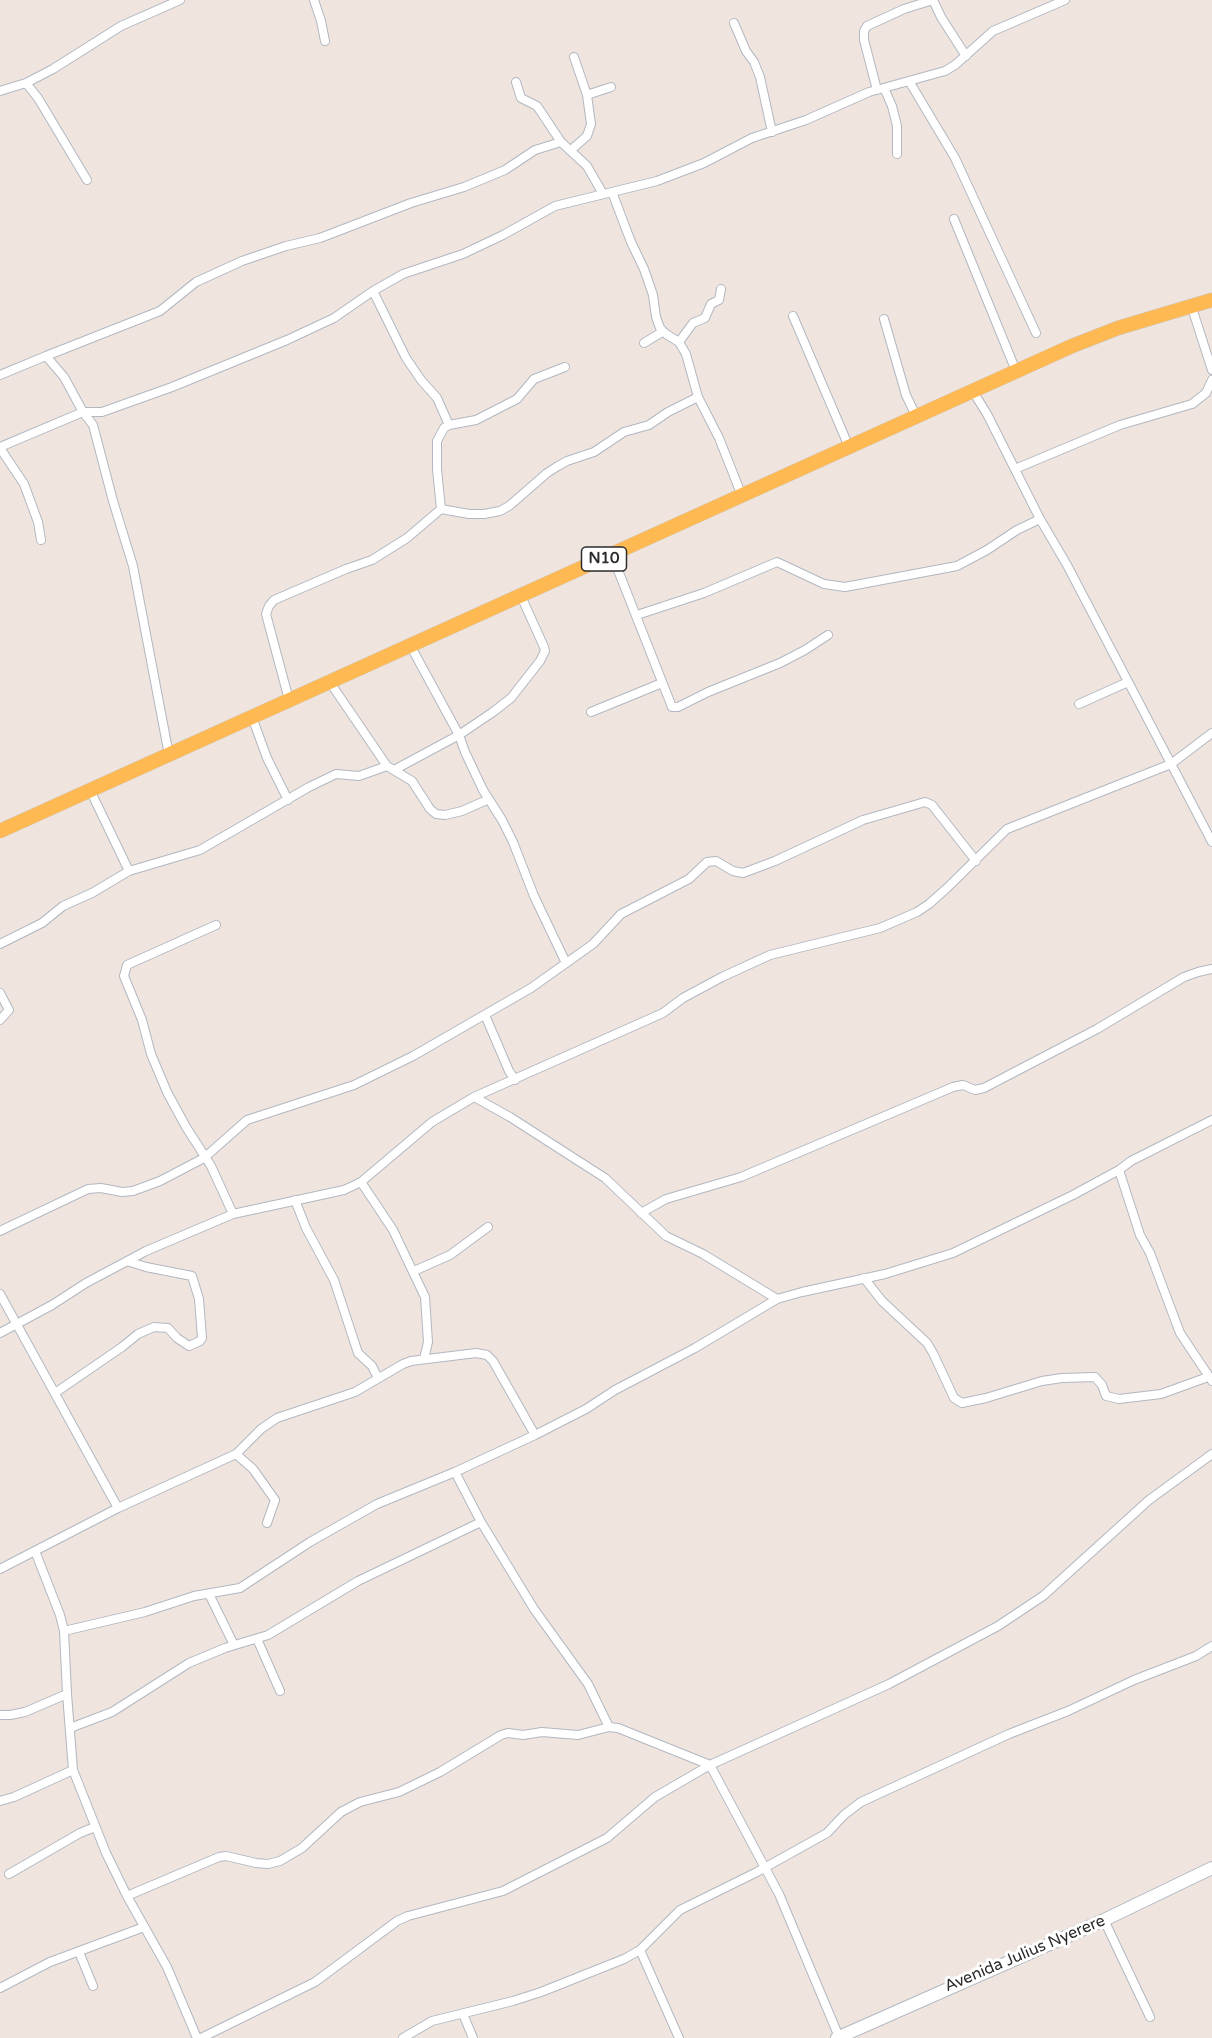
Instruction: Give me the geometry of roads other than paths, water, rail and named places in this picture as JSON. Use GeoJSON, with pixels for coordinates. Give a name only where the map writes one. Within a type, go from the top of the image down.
{"type":"FeatureCollection","features":[{"type":"Feature","properties":{"kind":"main road","name":"N10"},"geometry":{"type":"LineString","coordinates":[[0,831],[972,390],[1118,328],[1212,300]]}},
{"type":"Feature","properties":{"kind":"street"},"geometry":{"type":"LineString","coordinates":[[0,91],[26,83],[122,26],[180,0]]}},
{"type":"Feature","properties":{"kind":"street"},"geometry":{"type":"LineString","coordinates":[[314,0],[321,21],[324,41]]}},
{"type":"Feature","properties":{"kind":"street"},"geometry":{"type":"LineString","coordinates":[[897,154],[897,126],[892,106],[880,89],[864,39],[867,26],[896,12],[933,0],[966,56]]}},
{"type":"Feature","properties":{"kind":"street"},"geometry":{"type":"LineString","coordinates":[[40,540],[38,522],[24,484],[0,447],[83,412],[102,412],[140,399],[287,340],[334,318],[404,274],[463,254],[503,236],[555,206],[645,185],[704,164],[752,138],[806,120],[880,89],[945,71],[966,56],[993,31],[1065,0]]}},
{"type":"Feature","properties":{"kind":"street"},"geometry":{"type":"LineString","coordinates":[[734,23],[746,51],[754,62],[772,132]]}},
{"type":"Feature","properties":{"kind":"street"},"geometry":{"type":"LineString","coordinates":[[571,150],[590,131],[591,124],[587,95],[574,57]]}},
{"type":"Feature","properties":{"kind":"street"},"geometry":{"type":"LineString","coordinates":[[909,81],[955,158],[1036,333]]}},
{"type":"Feature","properties":{"kind":"street"},"geometry":{"type":"LineString","coordinates":[[516,82],[521,98],[537,106],[561,142],[587,166],[608,193],[644,269],[662,332],[679,342],[688,359],[698,397],[719,438],[742,496]]}},
{"type":"Feature","properties":{"kind":"street"},"geometry":{"type":"LineString","coordinates":[[26,83],[38,98],[87,180]]}},
{"type":"Feature","properties":{"kind":"street"},"geometry":{"type":"LineString","coordinates":[[587,95],[611,87]]}},
{"type":"Feature","properties":{"kind":"street"},"geometry":{"type":"LineString","coordinates":[[0,375],[160,311],[196,282],[242,261],[286,246],[320,238],[411,203],[464,187],[506,170],[536,150],[561,142]]}},
{"type":"Feature","properties":{"kind":"street"},"geometry":{"type":"LineString","coordinates":[[954,219],[1016,371]]}},
{"type":"Feature","properties":{"kind":"street"},"geometry":{"type":"LineString","coordinates":[[679,342],[693,323],[705,318],[711,304],[719,300],[721,289]]}},
{"type":"Feature","properties":{"kind":"street"},"geometry":{"type":"LineString","coordinates":[[374,291],[406,358],[437,398],[449,425]]}},
{"type":"Feature","properties":{"kind":"street"},"geometry":{"type":"LineString","coordinates":[[1191,305],[1212,370]]}},
{"type":"Feature","properties":{"kind":"street"},"geometry":{"type":"LineString","coordinates":[[793,316],[849,447]]}},
{"type":"Feature","properties":{"kind":"street"},"geometry":{"type":"LineString","coordinates":[[884,319],[906,395],[916,416]]}},
{"type":"Feature","properties":{"kind":"street"},"geometry":{"type":"LineString","coordinates":[[644,343],[662,332]]}},
{"type":"Feature","properties":{"kind":"street"},"geometry":{"type":"LineString","coordinates":[[46,356],[64,377],[83,412],[93,425],[100,446],[113,501],[133,566],[169,755]]}},
{"type":"Feature","properties":{"kind":"street"},"geometry":{"type":"LineString","coordinates":[[441,509],[436,454],[441,433],[449,425],[476,420],[517,399],[534,379],[565,367]]}},
{"type":"Feature","properties":{"kind":"street"},"geometry":{"type":"LineString","coordinates":[[1016,469],[1120,425],[1192,404],[1206,393],[1212,380]]}},
{"type":"Feature","properties":{"kind":"street"},"geometry":{"type":"LineString","coordinates":[[972,390],[987,414],[1040,519],[1067,565],[1212,842]]}},
{"type":"Feature","properties":{"kind":"street"},"geometry":{"type":"LineString","coordinates":[[441,509],[469,514],[484,514],[500,510],[509,506],[558,466],[594,452],[624,432],[649,424],[698,397]]}},
{"type":"Feature","properties":{"kind":"street"},"geometry":{"type":"LineString","coordinates":[[289,700],[270,637],[266,614],[268,606],[288,593],[372,560],[408,538],[441,509]]}},
{"type":"Feature","properties":{"kind":"street"},"geometry":{"type":"LineString","coordinates":[[637,615],[704,593],[777,562],[824,584],[846,587],[957,566],[1040,519]]}},
{"type":"Feature","properties":{"kind":"street"},"geometry":{"type":"LineString","coordinates":[[612,555],[672,707],[678,707],[708,692],[780,663],[828,635]]}},
{"type":"Feature","properties":{"kind":"street"},"geometry":{"type":"LineString","coordinates":[[0,944],[42,923],[63,906],[92,893],[129,871],[200,850],[309,787],[336,774],[359,776],[391,768],[459,735],[511,698],[544,656],[544,647],[520,596]]}},
{"type":"Feature","properties":{"kind":"street"},"geometry":{"type":"LineString","coordinates":[[410,645],[513,842],[534,896],[566,963]]}},
{"type":"Feature","properties":{"kind":"street"},"geometry":{"type":"LineString","coordinates":[[329,681],[357,724],[391,768],[412,781],[430,809],[436,814],[445,815],[462,811],[489,799]]}},
{"type":"Feature","properties":{"kind":"street"},"geometry":{"type":"LineString","coordinates":[[1079,704],[1128,682]]}},
{"type":"Feature","properties":{"kind":"street"},"geometry":{"type":"LineString","coordinates":[[591,712],[662,683]]}},
{"type":"Feature","properties":{"kind":"street"},"geometry":{"type":"LineString","coordinates":[[252,717],[267,758],[288,800]]}},
{"type":"Feature","properties":{"kind":"street"},"geometry":{"type":"LineString","coordinates":[[0,1333],[146,1251],[233,1214],[344,1190],[361,1182],[432,1122],[474,1097],[663,1013],[682,998],[702,987],[770,955],[880,928],[917,912],[976,861],[1007,829],[1171,764],[1212,733]]}},
{"type":"Feature","properties":{"kind":"street"},"geometry":{"type":"LineString","coordinates":[[90,790],[129,871]]}},
{"type":"Feature","properties":{"kind":"street"},"geometry":{"type":"LineString","coordinates":[[0,1231],[81,1192],[101,1188],[133,1191],[204,1158],[247,1120],[354,1085],[413,1056],[531,988],[593,944],[621,914],[689,879],[707,862],[716,861],[733,871],[743,873],[775,861],[863,820],[925,802],[932,805],[976,861]]}},
{"type":"Feature","properties":{"kind":"street"},"geometry":{"type":"LineString","coordinates":[[216,925],[134,961],[127,965],[124,976],[167,1092],[204,1158],[211,1166],[233,1214]]}},
{"type":"Feature","properties":{"kind":"street"},"geometry":{"type":"LineString","coordinates":[[640,1213],[666,1199],[741,1177],[953,1087],[963,1085],[975,1090],[984,1088],[1097,1029],[1184,977],[1212,969]]}},
{"type":"Feature","properties":{"kind":"street"},"geometry":{"type":"LineString","coordinates":[[0,993],[9,1010],[0,1020]]}},
{"type":"Feature","properties":{"kind":"street"},"geometry":{"type":"LineString","coordinates":[[485,1015],[515,1080]]}},
{"type":"Feature","properties":{"kind":"street"},"geometry":{"type":"LineString","coordinates":[[474,1097],[510,1117],[605,1178],[666,1236],[703,1254],[777,1299]]}},
{"type":"Feature","properties":{"kind":"street"},"geometry":{"type":"LineString","coordinates":[[64,1631],[145,1612],[194,1596],[240,1588],[310,1542],[377,1504],[455,1472],[586,1409],[615,1390],[695,1348],[777,1299],[885,1274],[953,1253],[1013,1225],[1212,1120]]}},
{"type":"Feature","properties":{"kind":"street"},"geometry":{"type":"LineString","coordinates":[[864,1278],[882,1301],[927,1343],[950,1393],[962,1403],[1042,1381],[1062,1378],[1095,1377],[1102,1385],[1106,1396],[1119,1399],[1161,1394],[1210,1379],[1180,1333],[1150,1253],[1140,1235],[1119,1170]]}},
{"type":"Feature","properties":{"kind":"street"},"geometry":{"type":"LineString","coordinates":[[361,1182],[393,1230],[425,1298],[428,1342],[424,1359]]}},
{"type":"Feature","properties":{"kind":"street"},"geometry":{"type":"LineString","coordinates":[[295,1200],[306,1228],[334,1280],[358,1353],[372,1366],[378,1378]]}},
{"type":"Feature","properties":{"kind":"street"},"geometry":{"type":"LineString","coordinates":[[414,1271],[450,1255],[488,1227]]}},
{"type":"Feature","properties":{"kind":"street"},"geometry":{"type":"LineString","coordinates":[[55,1393],[138,1334],[154,1327],[168,1328],[189,1346],[202,1338],[199,1299],[192,1276],[128,1261]]}},
{"type":"Feature","properties":{"kind":"street"},"geometry":{"type":"LineString","coordinates":[[0,1294],[118,1508]]}},
{"type":"Feature","properties":{"kind":"street"},"geometry":{"type":"LineString","coordinates":[[0,1569],[118,1508],[236,1454],[272,1421],[355,1392],[403,1364],[424,1359],[476,1353],[487,1354],[493,1360],[535,1435]]}},
{"type":"Feature","properties":{"kind":"street"},"geometry":{"type":"LineString","coordinates":[[236,1454],[253,1469],[275,1500],[267,1524]]}},
{"type":"Feature","properties":{"kind":"street"},"geometry":{"type":"LineString","coordinates":[[35,1551],[64,1631],[73,1770],[95,1827],[144,1927],[167,1966],[199,2038],[315,1982],[398,1921],[408,1916],[503,1891],[608,1838],[655,1797],[710,1765],[890,1684],[998,1626],[1043,1596],[1149,1500],[1212,1454]]}},
{"type":"Feature","properties":{"kind":"street"},"geometry":{"type":"LineString","coordinates":[[455,1472],[481,1522],[534,1609],[588,1684],[609,1726]]}},
{"type":"Feature","properties":{"kind":"street"},"geometry":{"type":"LineString","coordinates":[[70,1728],[112,1712],[189,1663],[279,1630],[320,1602],[358,1581],[481,1522]]}},
{"type":"Feature","properties":{"kind":"street"},"geometry":{"type":"LineString","coordinates":[[209,1594],[234,1645]]}},
{"type":"Feature","properties":{"kind":"street"},"geometry":{"type":"LineString","coordinates":[[257,1639],[280,1691]]}},
{"type":"Feature","properties":{"kind":"street"},"geometry":{"type":"LineString","coordinates":[[403,2038],[432,2021],[541,1992],[624,1959],[640,1950],[680,1910],[766,1868],[827,1833],[844,1815],[861,1802],[1009,1734],[1196,1656],[1212,1646]]}},
{"type":"Feature","properties":{"kind":"street"},"geometry":{"type":"LineString","coordinates":[[0,1714],[26,1712],[67,1694]]}},
{"type":"Feature","properties":{"kind":"street"},"geometry":{"type":"LineString","coordinates":[[128,1896],[219,1857],[234,1857],[268,1864],[280,1861],[302,1848],[341,1812],[360,1802],[399,1792],[440,1772],[501,1735],[542,1732],[578,1735],[609,1726],[629,1731],[710,1765],[766,1868],[809,1962],[838,2038]]}},
{"type":"Feature","properties":{"kind":"street"},"geometry":{"type":"LineString","coordinates":[[0,1801],[73,1770]]}},
{"type":"Feature","properties":{"kind":"street"},"geometry":{"type":"LineString","coordinates":[[9,1875],[80,1833],[95,1827]]}},
{"type":"Feature","properties":{"kind":"street","name":"Avenida Julius Nyerere"},"geometry":{"type":"LineString","coordinates":[[838,2038],[1104,1920],[1212,1868]]}},
{"type":"Feature","properties":{"kind":"street"},"geometry":{"type":"LineString","coordinates":[[1104,1920],[1150,2017]]}},
{"type":"Feature","properties":{"kind":"street"},"geometry":{"type":"LineString","coordinates":[[0,1988],[50,1962],[144,1927]]}},
{"type":"Feature","properties":{"kind":"street"},"geometry":{"type":"LineString","coordinates":[[640,1950],[679,2038]]}},
{"type":"Feature","properties":{"kind":"street"},"geometry":{"type":"LineString","coordinates":[[79,1952],[93,1986]]}},
{"type":"Feature","properties":{"kind":"street"},"geometry":{"type":"LineString","coordinates":[[463,2014],[473,2038]]}}]}
